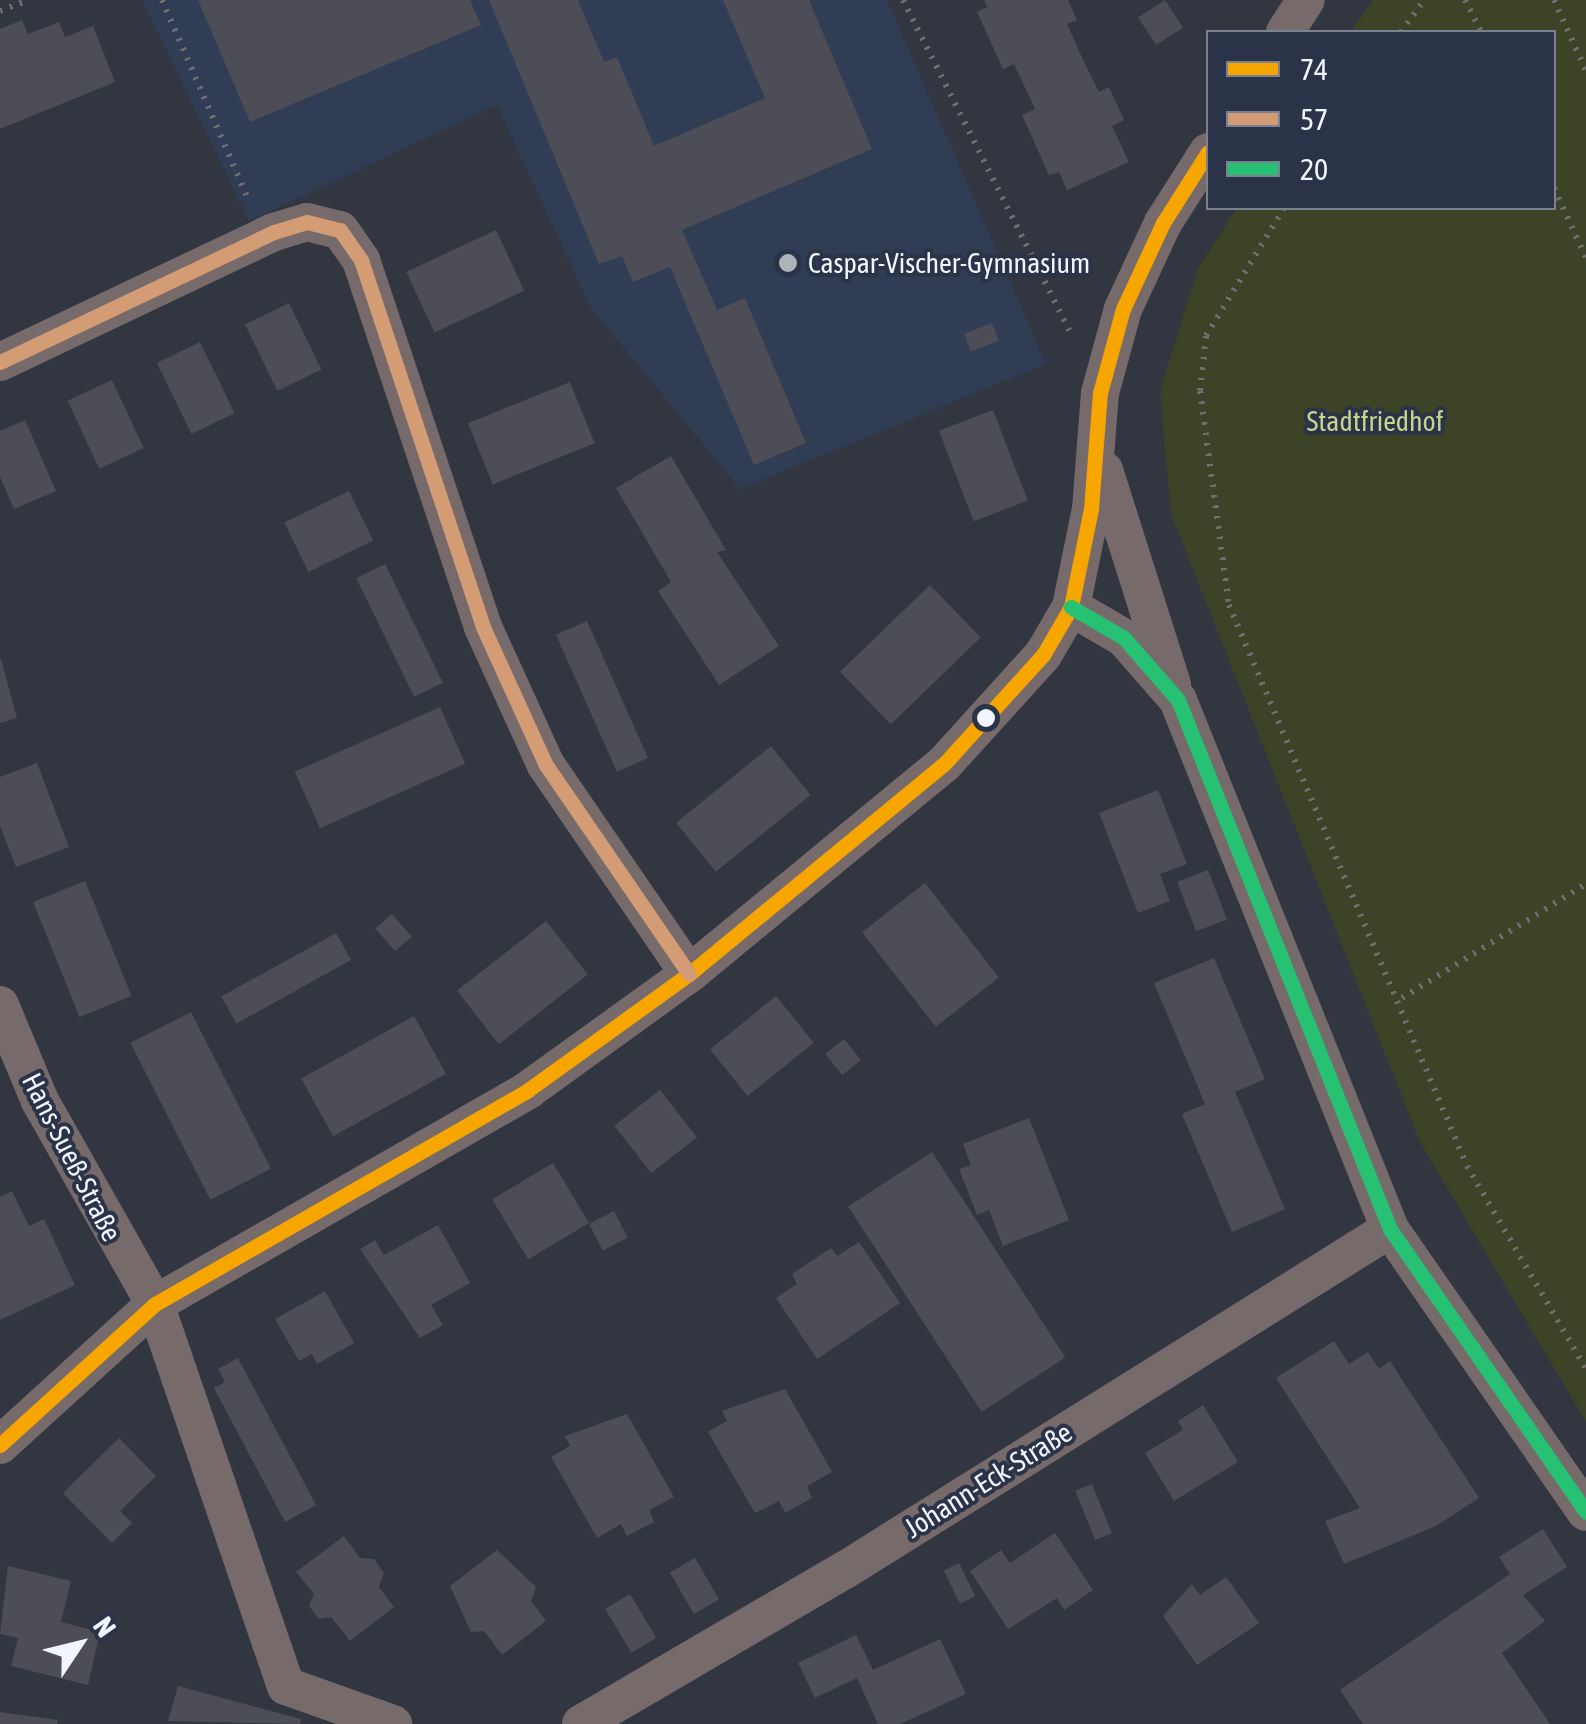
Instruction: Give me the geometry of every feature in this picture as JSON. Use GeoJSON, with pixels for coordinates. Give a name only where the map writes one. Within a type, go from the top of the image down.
{"type":"FeatureCollection","features":[{"type":"Feature","properties":{"kind":"street"},"geometry":{"type":"LineString","coordinates":[[1286,30],[1306,0]]}},
{"type":"Feature","properties":{"kind":"street"},"geometry":{"type":"LineString","coordinates":[[0,1445],[155,1304],[528,1090],[689,974],[944,764],[1043,655],[1071,606],[1091,509],[1098,410],[1131,292],[1206,156]]}},
{"type":"Feature","properties":{"kind":"street"},"geometry":{"type":"LineString","coordinates":[[0,362],[265,237],[308,222],[340,230],[360,260],[482,628],[546,765],[689,974]]}},
{"type":"Feature","properties":{"kind":"street"},"geometry":{"type":"LineString","coordinates":[[1098,410],[1108,494],[1178,700],[1390,1229],[1586,1512]]}},
{"type":"Feature","properties":{"kind":"street"},"geometry":{"type":"LineString","coordinates":[[1071,606],[1124,638],[1178,700]]}},
{"type":"Feature","properties":{"kind":"street","name":"Hans-Sueß-Straße"},"geometry":{"type":"LineString","coordinates":[[0,1005],[40,1102],[155,1304]]}},
{"type":"Feature","properties":{"kind":"street","name":"Johann-Eck-Straße"},"geometry":{"type":"LineString","coordinates":[[581,1724],[844,1570],[1390,1229]]}},
{"type":"Feature","properties":{"kind":"street"},"geometry":{"type":"LineString","coordinates":[[155,1304],[286,1686],[393,1724]]}},
{"type":"Feature","properties":{"kind":"path"},"geometry":{"type":"LineString","coordinates":[[0,11],[28,0]]}},
{"type":"Feature","properties":{"kind":"path"},"geometry":{"type":"LineString","coordinates":[[162,0],[265,237]]}},
{"type":"Feature","properties":{"kind":"path"},"geometry":{"type":"LineString","coordinates":[[904,0],[1098,410]]}},
{"type":"Feature","properties":{"kind":"path"},"geometry":{"type":"LineString","coordinates":[[1402,30],[1424,0]]}},
{"type":"Feature","properties":{"kind":"path"},"geometry":{"type":"LineString","coordinates":[[1466,0],[1479,30]]}},
{"type":"Feature","properties":{"kind":"path"},"geometry":{"type":"LineString","coordinates":[[1554,0],[1586,71]]}},
{"type":"Feature","properties":{"kind":"path"},"geometry":{"type":"LineString","coordinates":[[1556,192],[1586,258]]}},
{"type":"Feature","properties":{"kind":"path"},"geometry":{"type":"LineString","coordinates":[[1283,210],[1206,336],[1200,391],[1229,606],[1402,998],[1467,1166],[1586,1369]]}},
{"type":"Feature","properties":{"kind":"path"},"geometry":{"type":"LineString","coordinates":[[1402,998],[1586,884]]}},
{"type":"Feature","properties":{"kind":"shaded area","name":"Caspar-Vischer-Gymnasium"},"geometry":{"type":"Polygon","coordinates":[[[142,0],[887,0],[1046,364],[740,489],[590,306],[497,105],[249,221],[142,0]]]}},
{"type":"Feature","properties":{"kind":"green space","name":"Stadtfriedhof"},"geometry":{"type":"Polygon","coordinates":[[[1373,0],[1586,0],[1586,1422],[1420,1142],[1171,514],[1160,391],[1198,268],[1236,210],[1556,210],[1556,30],[1351,30],[1373,0]]]}},
{"type":"Feature","properties":{"kind":"building"},"geometry":{"type":"Polygon","coordinates":[[[198,0],[470,0],[481,25],[250,122],[198,0]]]}},
{"type":"Feature","properties":{"kind":"building"},"geometry":{"type":"Polygon","coordinates":[[[489,0],[578,0],[604,62],[617,57],[654,146],[765,98],[723,0],[809,0],[872,149],[682,230],[717,310],[745,298],[806,443],[754,465],[670,267],[633,282],[622,256],[599,264],[489,0]]]}},
{"type":"Feature","properties":{"kind":"building"},"geometry":{"type":"Polygon","coordinates":[[[984,0],[1068,0],[1077,20],[1067,24],[1084,62],[1099,92],[1109,87],[1124,120],[1112,126],[1129,162],[1067,190],[1059,172],[1049,175],[1022,115],[1035,109],[1014,64],[1003,69],[977,12],[987,7],[984,0]]]}},
{"type":"Feature","properties":{"kind":"building"},"geometry":{"type":"Polygon","coordinates":[[[1165,0],[1183,28],[1156,45],[1138,17],[1165,0]]]}},
{"type":"Feature","properties":{"kind":"building"},"geometry":{"type":"Polygon","coordinates":[[[22,20],[28,34],[59,22],[65,37],[93,26],[115,82],[0,129],[0,29],[22,20]]]}},
{"type":"Feature","properties":{"kind":"building"},"geometry":{"type":"Polygon","coordinates":[[[496,230],[524,291],[435,333],[406,272],[496,230]]]}},
{"type":"Feature","properties":{"kind":"building"},"geometry":{"type":"Polygon","coordinates":[[[289,303],[321,370],[277,391],[245,324],[289,303]]]}},
{"type":"Feature","properties":{"kind":"building"},"geometry":{"type":"Polygon","coordinates":[[[992,323],[999,341],[971,351],[964,334],[992,323]]]}},
{"type":"Feature","properties":{"kind":"building"},"geometry":{"type":"Polygon","coordinates":[[[200,342],[235,413],[191,434],[157,363],[200,342]]]}},
{"type":"Feature","properties":{"kind":"building"},"geometry":{"type":"Polygon","coordinates":[[[112,380],[144,448],[99,469],[68,401],[112,380]]]}},
{"type":"Feature","properties":{"kind":"building"},"geometry":{"type":"Polygon","coordinates":[[[570,382],[595,443],[493,484],[468,423],[570,382]]]}},
{"type":"Feature","properties":{"kind":"building"},"geometry":{"type":"Polygon","coordinates":[[[993,410],[1028,501],[974,521],[939,431],[993,410]]]}},
{"type":"Feature","properties":{"kind":"building"},"geometry":{"type":"Polygon","coordinates":[[[25,420],[56,491],[14,509],[0,477],[0,431],[25,420]]]}},
{"type":"Feature","properties":{"kind":"building"},"geometry":{"type":"Polygon","coordinates":[[[671,456],[726,550],[717,552],[779,646],[719,685],[658,591],[671,582],[616,488],[671,456]]]}},
{"type":"Feature","properties":{"kind":"building"},"geometry":{"type":"Polygon","coordinates":[[[349,491],[373,540],[308,572],[284,523],[349,491]]]}},
{"type":"Feature","properties":{"kind":"building"},"geometry":{"type":"Polygon","coordinates":[[[385,564],[443,683],[414,697],[356,578],[385,564]]]}},
{"type":"Feature","properties":{"kind":"building"},"geometry":{"type":"Polygon","coordinates":[[[930,585],[981,638],[891,724],[840,672],[930,585]]]}},
{"type":"Feature","properties":{"kind":"building"},"geometry":{"type":"Polygon","coordinates":[[[587,621],[648,758],[617,772],[556,635],[587,621]]]}},
{"type":"Feature","properties":{"kind":"building"},"geometry":{"type":"Polygon","coordinates":[[[0,660],[17,718],[0,723],[0,660]]]}},
{"type":"Feature","properties":{"kind":"building"},"geometry":{"type":"Polygon","coordinates":[[[440,707],[465,764],[320,828],[295,772],[440,707]]]}},
{"type":"Feature","properties":{"kind":"building"},"geometry":{"type":"Polygon","coordinates":[[[771,746],[811,795],[716,872],[676,823],[771,746]]]}},
{"type":"Feature","properties":{"kind":"building"},"geometry":{"type":"Polygon","coordinates":[[[37,763],[69,847],[16,867],[0,826],[0,777],[37,763]]]}},
{"type":"Feature","properties":{"kind":"building"},"geometry":{"type":"Polygon","coordinates":[[[1158,790],[1187,864],[1160,874],[1170,901],[1138,913],[1099,813],[1158,790]]]}},
{"type":"Feature","properties":{"kind":"building"},"geometry":{"type":"Polygon","coordinates":[[[1208,870],[1227,919],[1196,931],[1177,882],[1208,870]]]}},
{"type":"Feature","properties":{"kind":"building"},"geometry":{"type":"Polygon","coordinates":[[[85,881],[131,996],[80,1017],[33,902],[85,881]]]}},
{"type":"Feature","properties":{"kind":"building"},"geometry":{"type":"Polygon","coordinates":[[[925,883],[999,978],[936,1027],[862,932],[925,883]]]}},
{"type":"Feature","properties":{"kind":"building"},"geometry":{"type":"Polygon","coordinates":[[[392,914],[412,937],[395,951],[375,928],[392,914]]]}},
{"type":"Feature","properties":{"kind":"building"},"geometry":{"type":"Polygon","coordinates":[[[546,921],[588,975],[499,1044],[457,991],[546,921]]]}},
{"type":"Feature","properties":{"kind":"building"},"geometry":{"type":"Polygon","coordinates":[[[336,933],[351,960],[236,1024],[221,997],[336,933]]]}},
{"type":"Feature","properties":{"kind":"building"},"geometry":{"type":"Polygon","coordinates":[[[1214,958],[1265,1079],[1235,1092],[1285,1209],[1232,1232],[1182,1114],[1205,1104],[1154,983],[1214,958]]]}},
{"type":"Feature","properties":{"kind":"building"},"geometry":{"type":"Polygon","coordinates":[[[776,996],[814,1043],[748,1096],[710,1049],[776,996]]]}},
{"type":"Feature","properties":{"kind":"building"},"geometry":{"type":"Polygon","coordinates":[[[191,1012],[271,1169],[210,1200],[130,1043],[191,1012]]]}},
{"type":"Feature","properties":{"kind":"building"},"geometry":{"type":"Polygon","coordinates":[[[414,1016],[446,1074],[333,1136],[301,1079],[414,1016]]]}},
{"type":"Feature","properties":{"kind":"building"},"geometry":{"type":"Polygon","coordinates":[[[844,1039],[861,1060],[842,1075],[825,1054],[844,1039]]]}},
{"type":"Feature","properties":{"kind":"building"},"geometry":{"type":"Polygon","coordinates":[[[660,1090],[697,1137],[651,1173],[614,1126],[660,1090]]]}},
{"type":"Feature","properties":{"kind":"building"},"geometry":{"type":"Polygon","coordinates":[[[1029,1118],[1069,1220],[1003,1246],[989,1210],[977,1215],[959,1169],[971,1165],[963,1144],[1029,1118]]]}},
{"type":"Feature","properties":{"kind":"building"},"geometry":{"type":"Polygon","coordinates":[[[932,1152],[1065,1357],[982,1412],[848,1206],[932,1152]]]}},
{"type":"Feature","properties":{"kind":"building"},"geometry":{"type":"Polygon","coordinates":[[[553,1163],[589,1223],[528,1260],[492,1200],[553,1163]]]}},
{"type":"Feature","properties":{"kind":"building"},"geometry":{"type":"Polygon","coordinates":[[[12,1191],[29,1226],[44,1219],[75,1285],[0,1320],[0,1197],[12,1191]]]}},
{"type":"Feature","properties":{"kind":"building"},"geometry":{"type":"Polygon","coordinates":[[[614,1211],[628,1238],[603,1250],[589,1224],[614,1211]]]}},
{"type":"Feature","properties":{"kind":"building"},"geometry":{"type":"Polygon","coordinates":[[[438,1225],[470,1283],[431,1305],[443,1325],[420,1338],[360,1249],[375,1240],[384,1255],[438,1225]]]}},
{"type":"Feature","properties":{"kind":"building"},"geometry":{"type":"Polygon","coordinates":[[[859,1242],[900,1303],[817,1359],[776,1298],[797,1284],[792,1274],[831,1248],[837,1256],[859,1242]]]}},
{"type":"Feature","properties":{"kind":"building"},"geometry":{"type":"Polygon","coordinates":[[[325,1291],[354,1343],[317,1364],[312,1354],[299,1361],[275,1319],[325,1291]]]}},
{"type":"Feature","properties":{"kind":"building"},"geometry":{"type":"Polygon","coordinates":[[[1334,1341],[1349,1364],[1368,1352],[1379,1369],[1390,1361],[1479,1498],[1436,1526],[1344,1564],[1325,1521],[1360,1508],[1276,1378],[1334,1341]]]}},
{"type":"Feature","properties":{"kind":"building"},"geometry":{"type":"Polygon","coordinates":[[[238,1358],[316,1505],[285,1522],[214,1388],[225,1382],[218,1369],[238,1358]]]}},
{"type":"Feature","properties":{"kind":"building"},"geometry":{"type":"Polygon","coordinates":[[[785,1389],[832,1472],[807,1486],[812,1498],[785,1513],[779,1501],[755,1513],[708,1432],[727,1421],[722,1411],[785,1389]]]}},
{"type":"Feature","properties":{"kind":"building"},"geometry":{"type":"Polygon","coordinates":[[[1203,1405],[1238,1462],[1174,1501],[1145,1453],[1183,1430],[1178,1421],[1203,1405]]]}},
{"type":"Feature","properties":{"kind":"building"},"geometry":{"type":"Polygon","coordinates":[[[627,1414],[674,1497],[649,1510],[654,1522],[627,1536],[621,1524],[597,1538],[551,1457],[570,1446],[565,1436],[627,1414]]]}},
{"type":"Feature","properties":{"kind":"building"},"geometry":{"type":"Polygon","coordinates":[[[119,1438],[156,1476],[120,1511],[132,1523],[112,1543],[63,1493],[119,1438]]]}},
{"type":"Feature","properties":{"kind":"building"},"geometry":{"type":"Polygon","coordinates":[[[1092,1484],[1112,1533],[1095,1540],[1075,1491],[1092,1484]]]}},
{"type":"Feature","properties":{"kind":"building"},"geometry":{"type":"Polygon","coordinates":[[[1543,1529],[1567,1567],[1523,1595],[1545,1621],[1502,1653],[1550,1724],[1363,1724],[1340,1690],[1510,1574],[1499,1557],[1543,1529]]]}},
{"type":"Feature","properties":{"kind":"building"},"geometry":{"type":"Polygon","coordinates":[[[1055,1533],[1093,1590],[1064,1610],[1057,1598],[1008,1629],[970,1571],[1001,1550],[1010,1563],[1055,1533]]]}},
{"type":"Feature","properties":{"kind":"building"},"geometry":{"type":"Polygon","coordinates":[[[344,1536],[360,1558],[374,1559],[384,1573],[379,1587],[394,1607],[350,1641],[331,1617],[319,1619],[309,1606],[314,1594],[296,1572],[344,1536]]]}},
{"type":"Feature","properties":{"kind":"building"},"geometry":{"type":"Polygon","coordinates":[[[497,1550],[536,1587],[531,1601],[546,1621],[502,1655],[484,1631],[471,1632],[450,1586],[497,1550]]]}},
{"type":"Feature","properties":{"kind":"building"},"geometry":{"type":"Polygon","coordinates":[[[695,1558],[719,1600],[694,1614],[670,1572],[695,1558]]]}},
{"type":"Feature","properties":{"kind":"building"},"geometry":{"type":"Polygon","coordinates":[[[959,1563],[975,1596],[960,1604],[944,1570],[959,1563]]]}},
{"type":"Feature","properties":{"kind":"building"},"geometry":{"type":"Polygon","coordinates":[[[8,1566],[71,1581],[61,1622],[100,1632],[88,1685],[11,1666],[18,1638],[0,1634],[8,1566]]]}},
{"type":"Feature","properties":{"kind":"building"},"geometry":{"type":"Polygon","coordinates":[[[1226,1577],[1259,1623],[1197,1665],[1163,1616],[1192,1584],[1200,1595],[1226,1577]]]}},
{"type":"Feature","properties":{"kind":"building"},"geometry":{"type":"Polygon","coordinates":[[[630,1594],[656,1638],[631,1653],[605,1609],[630,1594]]]}},
{"type":"Feature","properties":{"kind":"building"},"geometry":{"type":"Polygon","coordinates":[[[856,1635],[873,1670],[940,1639],[966,1694],[900,1724],[878,1724],[857,1678],[815,1698],[798,1663],[856,1635]]]}},
{"type":"Feature","properties":{"kind":"building"},"geometry":{"type":"Polygon","coordinates":[[[178,1686],[301,1719],[300,1724],[168,1721],[178,1686]]]}},
{"type":"Feature","properties":{"kind":"building"},"geometry":{"type":"Polygon","coordinates":[[[0,1712],[58,1720],[57,1724],[0,1724],[0,1712]]]}},
{"type":"Feature","properties":{"kind":"transit line","name":"74"},"geometry":{"type":"LineString","coordinates":[[0,1445],[155,1304],[528,1090],[689,974],[944,764],[1043,655],[1071,607],[1091,509],[1100,393],[1123,309],[1163,223],[1206,155]]}},
{"type":"Feature","properties":{"kind":"transit line","name":"57"},"geometry":{"type":"LineString","coordinates":[[0,362],[274,232],[307,222],[340,230],[361,260],[483,627],[546,765],[689,974]]}},
{"type":"Feature","properties":{"kind":"transit line","name":"20"},"geometry":{"type":"LineString","coordinates":[[1071,607],[1124,638],[1178,700],[1390,1229],[1586,1512]]}},
{"type":"Feature","properties":{"kind":"place","name":"Caspar-Vischer-Gymnasium"},"geometry":{"type":"Point","coordinates":[788,263]}}]}
